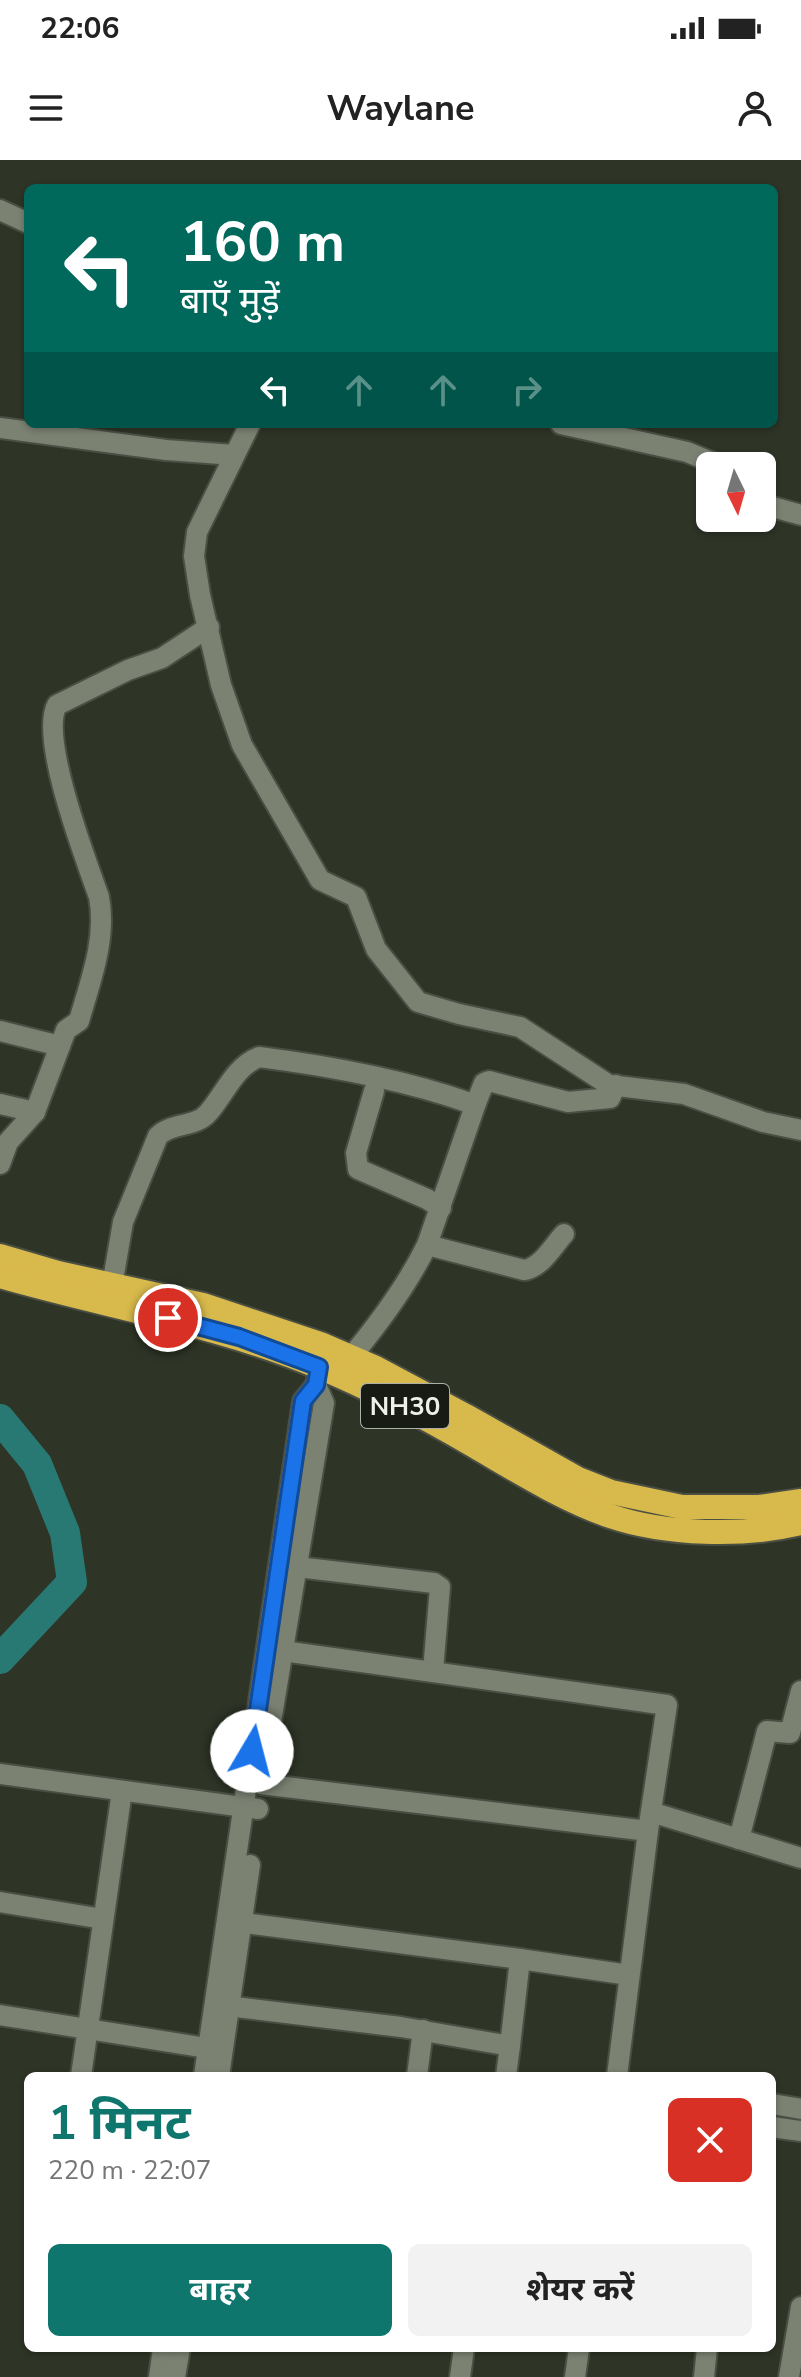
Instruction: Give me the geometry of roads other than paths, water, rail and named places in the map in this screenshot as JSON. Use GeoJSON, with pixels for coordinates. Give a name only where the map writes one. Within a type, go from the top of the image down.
{"type":"FeatureCollection","features":[{"type":"Feature","properties":{"kind":"highway","name":"NH30"},"geometry":{"type":"LineString","coordinates":[[0,1256],[112,1286],[203,1305],[409,1409],[560,1494],[613,1517],[702,1531],[740,1532],[801,1523]]}},
{"type":"Feature","properties":{"kind":"highway","name":"NH30"},"geometry":{"type":"LineString","coordinates":[[0,1276],[89,1301],[151,1313],[226,1333],[319,1366],[351,1357],[466,1416],[552,1466],[611,1492],[682,1507],[759,1507],[801,1501]]}},
{"type":"Feature","properties":{"kind":"street"},"geometry":{"type":"LineString","coordinates":[[0,210],[24,221]]}},
{"type":"Feature","properties":{"kind":"street"},"geometry":{"type":"LineString","coordinates":[[0,428],[152,449],[234,455]]}},
{"type":"Feature","properties":{"kind":"street"},"geometry":{"type":"LineString","coordinates":[[248,428],[197,532],[194,556],[221,685],[242,745],[320,880],[356,897],[376,949],[418,1002],[436,1009],[520,1027],[609,1085],[684,1094],[763,1122],[801,1130]]}},
{"type":"Feature","properties":{"kind":"street"},"geometry":{"type":"LineString","coordinates":[[579,428],[696,456]]}},
{"type":"Feature","properties":{"kind":"street"},"geometry":{"type":"LineString","coordinates":[[776,508],[801,515]]}},
{"type":"Feature","properties":{"kind":"street"},"geometry":{"type":"LineString","coordinates":[[0,1164],[8,1142],[35,1112],[66,1030],[79,1021],[100,941],[102,911],[67,802],[57,756],[53,713],[57,705],[128,670],[162,658],[209,627]]}},
{"type":"Feature","properties":{"kind":"street"},"geometry":{"type":"LineString","coordinates":[[0,1031],[60,1046]]}},
{"type":"Feature","properties":{"kind":"street"},"geometry":{"type":"LineString","coordinates":[[112,1286],[123,1222],[158,1136],[164,1129],[198,1121],[208,1113],[234,1076],[252,1060],[259,1057],[320,1066],[424,1086],[476,1103]]}},
{"type":"Feature","properties":{"kind":"street"},"geometry":{"type":"LineString","coordinates":[[351,1357],[388,1310],[427,1245],[484,1083],[489,1081],[568,1102],[610,1098],[616,1085]]}},
{"type":"Feature","properties":{"kind":"street"},"geometry":{"type":"LineString","coordinates":[[374,1091],[356,1153],[358,1169],[441,1208]]}},
{"type":"Feature","properties":{"kind":"street"},"geometry":{"type":"LineString","coordinates":[[0,1104],[35,1112]]}},
{"type":"Feature","properties":{"kind":"street"},"geometry":{"type":"LineString","coordinates":[[427,1245],[530,1270],[564,1234]]}},
{"type":"Feature","properties":{"kind":"street"},"geometry":{"type":"LineString","coordinates":[[251,1808],[261,1784],[324,1403],[319,1366]]}},
{"type":"Feature","properties":{"kind":"street"},"geometry":{"type":"LineString","coordinates":[[219,2072],[216,2050],[251,1808],[303,1401],[319,1366]]}},
{"type":"Feature","properties":{"kind":"street"},"geometry":{"type":"LineString","coordinates":[[297,1567],[434,1583],[440,1587],[433,1671]]}},
{"type":"Feature","properties":{"kind":"street"},"geometry":{"type":"LineString","coordinates":[[283,1651],[667,1705],[617,2072]]}},
{"type":"Feature","properties":{"kind":"street"},"geometry":{"type":"LineString","coordinates":[[739,1839],[767,1731],[790,1733],[801,1691]]}},
{"type":"Feature","properties":{"kind":"street"},"geometry":{"type":"LineString","coordinates":[[0,1774],[251,1808]]}},
{"type":"Feature","properties":{"kind":"street"},"geometry":{"type":"LineString","coordinates":[[261,1784],[649,1821],[739,1839],[801,1858]]}},
{"type":"Feature","properties":{"kind":"street"},"geometry":{"type":"LineString","coordinates":[[82,2072],[122,1791]]}},
{"type":"Feature","properties":{"kind":"street"},"geometry":{"type":"LineString","coordinates":[[0,1902],[103,1919]]}},
{"type":"Feature","properties":{"kind":"street"},"geometry":{"type":"LineString","coordinates":[[235,1922],[629,1975]]}},
{"type":"Feature","properties":{"kind":"street"},"geometry":{"type":"LineString","coordinates":[[507,2072],[520,1959]]}},
{"type":"Feature","properties":{"kind":"street"},"geometry":{"type":"LineString","coordinates":[[222,2006],[423,2030],[510,2046]]}},
{"type":"Feature","properties":{"kind":"street"},"geometry":{"type":"LineString","coordinates":[[0,2015],[216,2050]]}},
{"type":"Feature","properties":{"kind":"street"},"geometry":{"type":"LineString","coordinates":[[418,2072],[423,2030]]}},
{"type":"Feature","properties":{"kind":"street"},"geometry":{"type":"LineString","coordinates":[[206,2072],[216,2050]]}},
{"type":"Feature","properties":{"kind":"street"},"geometry":{"type":"LineString","coordinates":[[776,2105],[801,2109]]}},
{"type":"Feature","properties":{"kind":"street"},"geometry":{"type":"LineString","coordinates":[[776,2128],[801,2131]]}},
{"type":"Feature","properties":{"kind":"street"},"geometry":{"type":"LineString","coordinates":[[789,2377],[801,2307]]}},
{"type":"Feature","properties":{"kind":"street"},"geometry":{"type":"LineString","coordinates":[[159,2377],[162,2352]]}},
{"type":"Feature","properties":{"kind":"street"},"geometry":{"type":"LineString","coordinates":[[175,2377],[179,2352]]}},
{"type":"Feature","properties":{"kind":"street"},"geometry":{"type":"LineString","coordinates":[[460,2377],[463,2352]]}},
{"type":"Feature","properties":{"kind":"street"},"geometry":{"type":"LineString","coordinates":[[575,2377],[578,2352]]}},
{"type":"Feature","properties":{"kind":"street"},"geometry":{"type":"LineString","coordinates":[[704,2377],[707,2352]]}},
{"type":"Feature","properties":{"kind":"waterway"},"geometry":{"type":"LineString","coordinates":[[0,1419],[37,1464],[65,1533],[72,1582],[0,1659]]}}]}
